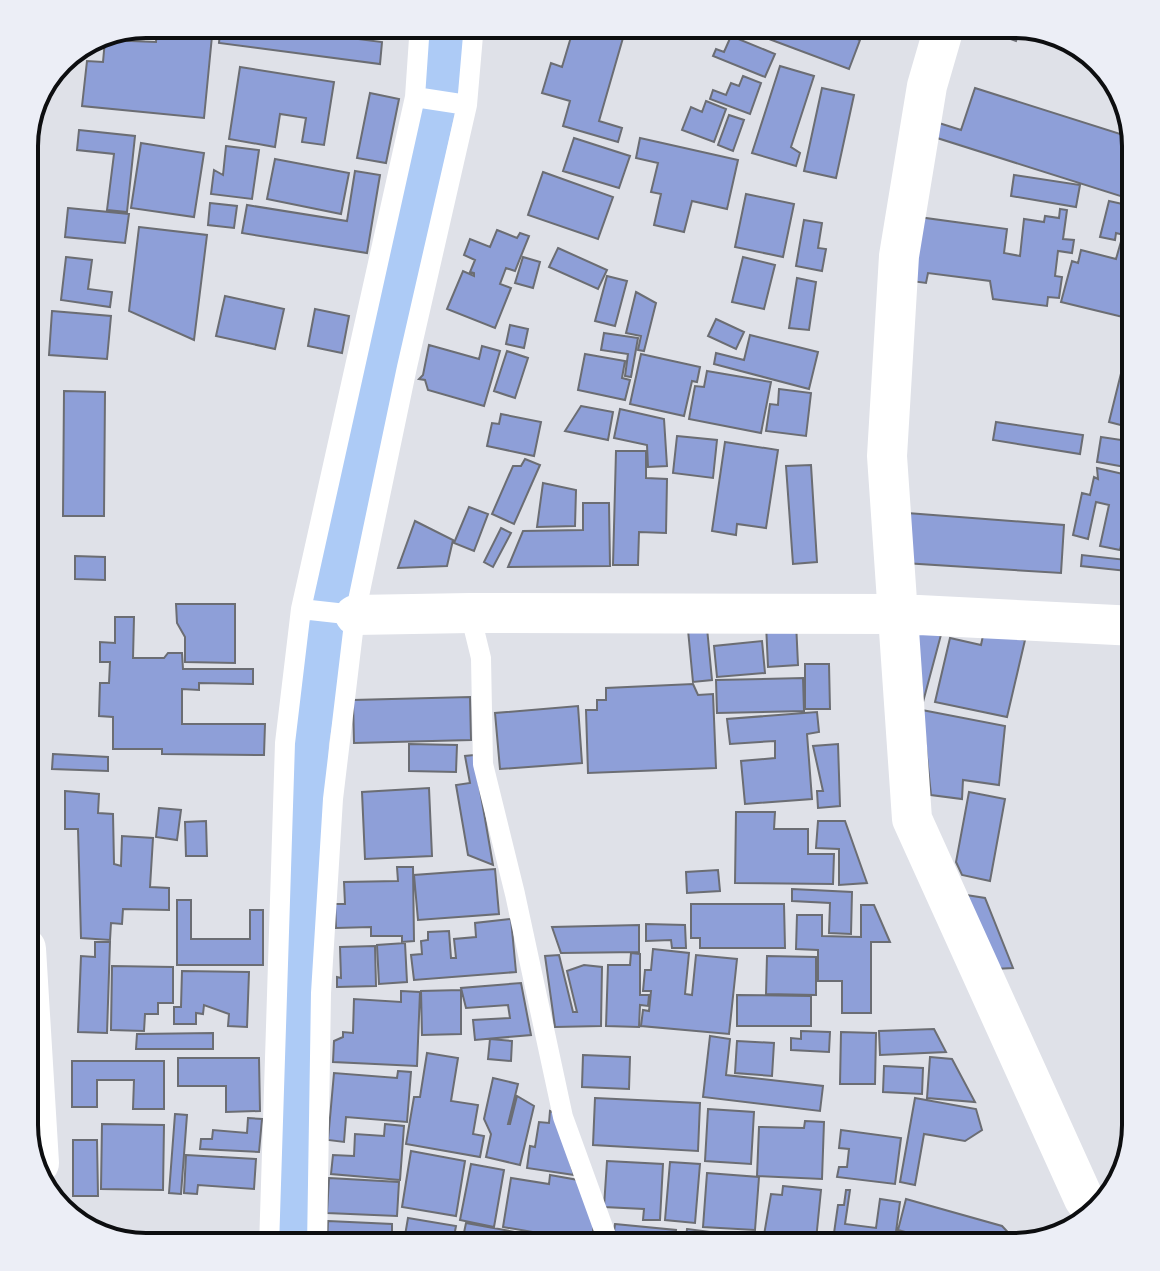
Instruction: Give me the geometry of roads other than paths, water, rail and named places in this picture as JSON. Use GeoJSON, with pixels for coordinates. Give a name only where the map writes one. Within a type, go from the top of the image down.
{"type":"FeatureCollection","features":[{"type":"Feature","properties":{"kind":"street"},"geometry":{"type":"LineString","coordinates":[[941,38],[927,86],[899,256],[887,456],[912,819],[1087,1204]]}},
{"type":"Feature","properties":{"kind":"street"},"geometry":{"type":"LineString","coordinates":[[350,615],[899,614],[1122,625]]}},
{"type":"Feature","properties":{"kind":"lane"},"geometry":{"type":"LineString","coordinates":[[269,1233],[285,743],[301,609],[415,97],[419,38]]}},
{"type":"Feature","properties":{"kind":"lane"},"geometry":{"type":"LineString","coordinates":[[317,1233],[322,978],[333,799],[350,615],[467,105],[473,38]]}},
{"type":"Feature","properties":{"kind":"lane"},"geometry":{"type":"LineString","coordinates":[[415,97],[467,105]]}},
{"type":"Feature","properties":{"kind":"lane"},"geometry":{"type":"LineString","coordinates":[[301,609],[350,615]]}},
{"type":"Feature","properties":{"kind":"lane"},"geometry":{"type":"LineString","coordinates":[[470,613],[481,658],[483,764],[515,894],[563,1117],[605,1233]]}},
{"type":"Feature","properties":{"kind":"waterway"},"geometry":{"type":"LineString","coordinates":[[293,1233],[309,742],[345,530],[445,63],[446,38]]}}]}
